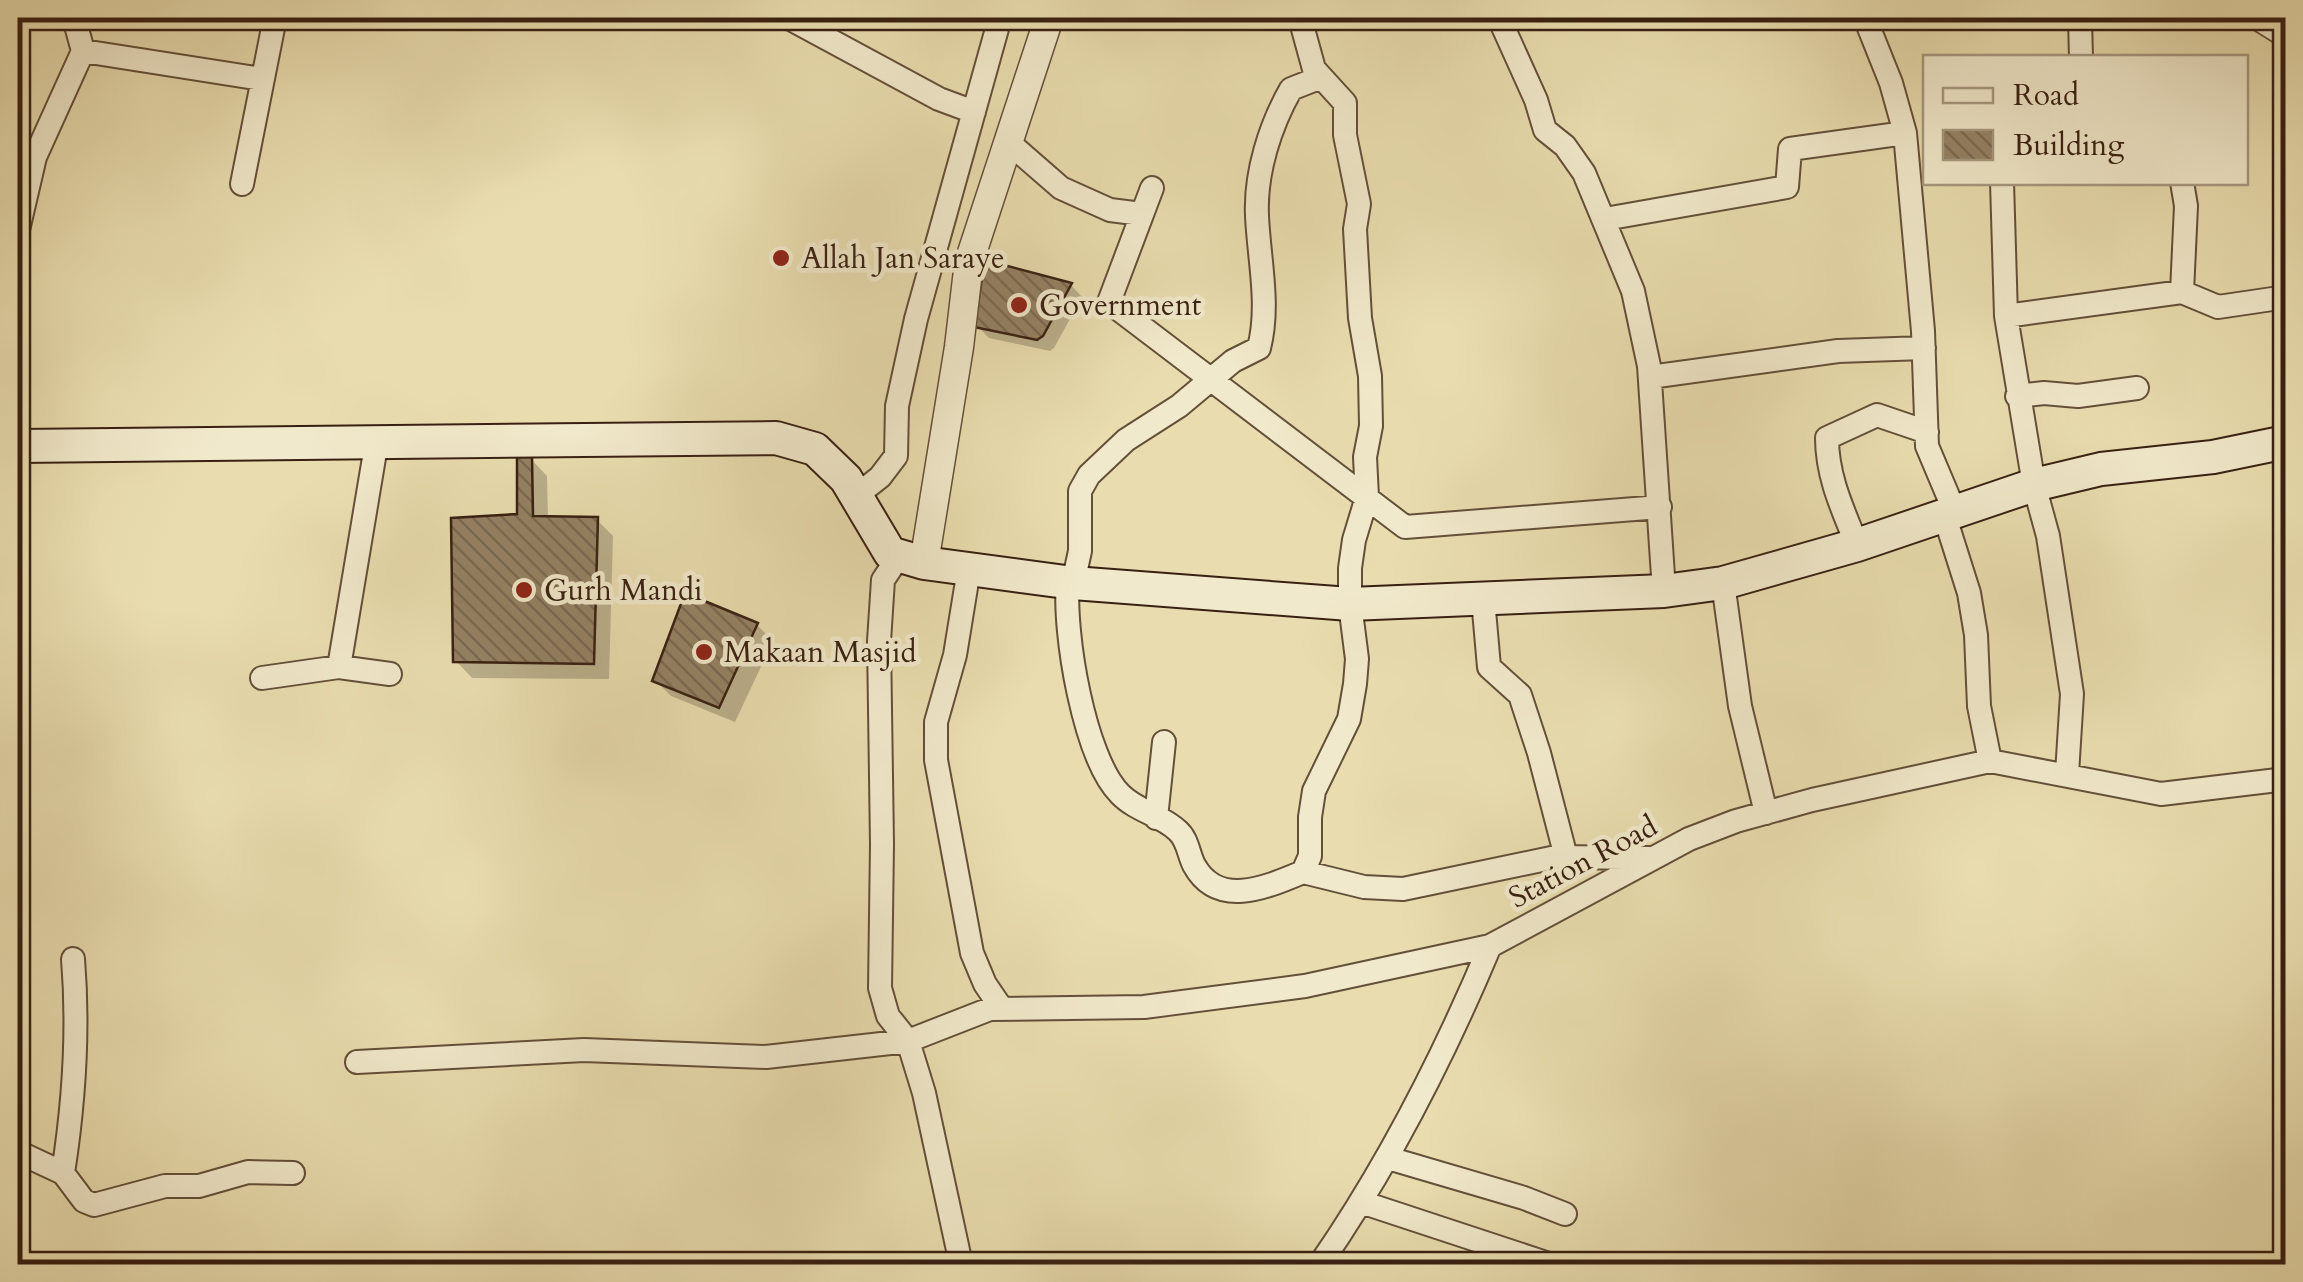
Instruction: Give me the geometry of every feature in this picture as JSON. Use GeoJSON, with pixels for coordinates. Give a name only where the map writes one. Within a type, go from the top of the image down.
{"type":"FeatureCollection","features":[{"type":"Feature","properties":{"kind":"main road"},"geometry":{"type":"LineString","coordinates":[[18,446],[776,438],[816,449],[846,478],[890,553],[911,560],[1070,582],[1350,604],[1664,591],[1723,583],[1857,545],[2034,485],[2100,469],[2214,457],[2286,442]]}},
{"type":"Feature","properties":{"kind":"street"},"geometry":{"type":"LineString","coordinates":[[18,230],[35,157],[83,50],[74,18]]}},
{"type":"Feature","properties":{"kind":"street"},"geometry":{"type":"LineString","coordinates":[[242,184],[275,18]]}},
{"type":"Feature","properties":{"kind":"street"},"geometry":{"type":"LineString","coordinates":[[789,18],[939,99],[974,112]]}},
{"type":"Feature","properties":{"kind":"street"},"geometry":{"type":"LineString","coordinates":[[856,496],[880,478],[896,456],[897,406],[904,371],[1000,18]]}},
{"type":"Feature","properties":{"kind":"street"},"geometry":{"type":"LineString","coordinates":[[961,1264],[924,1093],[908,1041],[888,1016],[880,988],[879,641],[883,580],[911,560],[959,347],[969,262],[1049,18]]}},
{"type":"Feature","properties":{"kind":"street"},"geometry":{"type":"LineString","coordinates":[[1300,18],[1319,78],[1345,103],[1345,135],[1359,204],[1355,229],[1360,318],[1370,376],[1371,426],[1365,458],[1367,497],[1354,540],[1350,604],[1357,659],[1355,684],[1349,719],[1314,790],[1310,856],[1303,872]]}},
{"type":"Feature","properties":{"kind":"street"},"geometry":{"type":"LineString","coordinates":[[1499,18],[1546,130],[1565,146],[1584,173],[1632,291],[1650,377],[1664,591]]}},
{"type":"Feature","properties":{"kind":"street"},"geometry":{"type":"LineString","coordinates":[[1865,18],[1905,133],[1924,348],[1927,446],[1949,512],[1969,594],[1980,706],[1990,761]]}},
{"type":"Feature","properties":{"kind":"street"},"geometry":{"type":"LineString","coordinates":[[2080,18],[2082,55]]}},
{"type":"Feature","properties":{"kind":"street"},"geometry":{"type":"LineString","coordinates":[[2262,18],[2286,33]]}},
{"type":"Feature","properties":{"kind":"street"},"geometry":{"type":"LineString","coordinates":[[83,50],[262,79]]}},
{"type":"Feature","properties":{"kind":"street"},"geometry":{"type":"LineString","coordinates":[[1319,78],[1291,89],[1272,128],[1262,164],[1256,210],[1265,325],[1260,348],[1233,361],[1179,406],[1126,440],[1089,475],[1080,491],[1080,551],[1065,609],[1096,755],[1122,797],[1178,830],[1196,867],[1214,888],[1239,893],[1303,872],[1364,887],[1403,889],[1566,857],[1654,858]]}},
{"type":"Feature","properties":{"kind":"street"},"geometry":{"type":"LineString","coordinates":[[1604,220],[1787,187],[1790,149],[1905,133]]}},
{"type":"Feature","properties":{"kind":"street"},"geometry":{"type":"LineString","coordinates":[[1008,141],[1061,188],[1110,210],[1142,214]]}},
{"type":"Feature","properties":{"kind":"street"},"geometry":{"type":"LineString","coordinates":[[2002,185],[2006,316],[2017,396],[2048,536],[2072,694],[2067,774]]}},
{"type":"Feature","properties":{"kind":"street"},"geometry":{"type":"LineString","coordinates":[[2182,185],[2186,206],[2182,292]]}},
{"type":"Feature","properties":{"kind":"street"},"geometry":{"type":"LineString","coordinates":[[1152,188],[1109,302],[1406,527],[1660,507]]}},
{"type":"Feature","properties":{"kind":"street"},"geometry":{"type":"LineString","coordinates":[[2006,316],[2182,292],[2218,307],[2286,296]]}},
{"type":"Feature","properties":{"kind":"street"},"geometry":{"type":"LineString","coordinates":[[1650,377],[1838,352],[1924,348]]}},
{"type":"Feature","properties":{"kind":"street"},"geometry":{"type":"LineString","coordinates":[[2017,396],[2078,396],[2138,388]]}},
{"type":"Feature","properties":{"kind":"street"},"geometry":{"type":"LineString","coordinates":[[1857,545],[1836,494],[1827,460],[1828,438],[1877,415],[1927,432]]}},
{"type":"Feature","properties":{"kind":"street"},"geometry":{"type":"LineString","coordinates":[[339,668],[376,440]]}},
{"type":"Feature","properties":{"kind":"street"},"geometry":{"type":"LineString","coordinates":[[969,569],[956,654],[936,722],[936,760],[972,952],[985,984],[1002,1008]]}},
{"type":"Feature","properties":{"kind":"street"},"geometry":{"type":"LineString","coordinates":[[1723,583],[1740,706],[1766,813]]}},
{"type":"Feature","properties":{"kind":"street"},"geometry":{"type":"LineString","coordinates":[[1483,600],[1489,666],[1520,694],[1566,857]]}},
{"type":"Feature","properties":{"kind":"street"},"geometry":{"type":"LineString","coordinates":[[262,678],[339,668],[390,674]]}},
{"type":"Feature","properties":{"kind":"street"},"geometry":{"type":"LineString","coordinates":[[1156,818],[1164,742]]}},
{"type":"Feature","properties":{"kind":"street","name":"Station Road"},"geometry":{"type":"LineString","coordinates":[[357,1062],[584,1050],[766,1057],[908,1041],[990,1009],[1144,1007],[1305,986],[1490,946],[1690,839],[1766,813],[1990,761],[2161,794],[2286,779]]}},
{"type":"Feature","properties":{"kind":"street"},"geometry":{"type":"LineString","coordinates":[[1320,1264],[1388,1158],[1456,1029],[1490,946]]}},
{"type":"Feature","properties":{"kind":"street"},"geometry":{"type":"LineString","coordinates":[[63,1173],[73,1108],[77,1008],[74,960]]}},
{"type":"Feature","properties":{"kind":"street"},"geometry":{"type":"LineString","coordinates":[[18,1152],[63,1173],[84,1201],[94,1205],[165,1186],[199,1186],[248,1172],[293,1173]]}},
{"type":"Feature","properties":{"kind":"street"},"geometry":{"type":"LineString","coordinates":[[1388,1158],[1565,1214]]}},
{"type":"Feature","properties":{"kind":"street"},"geometry":{"type":"LineString","coordinates":[[1361,1202],[1549,1264]]}},
{"type":"Feature","properties":{"kind":"building","name":"Government"},"geometry":{"type":"Polygon","coordinates":[[[985,260],[1072,283],[1043,336],[1037,340],[974,327],[985,260]]]}},
{"type":"Feature","properties":{"kind":"building","name":"Gurh Mandi"},"geometry":{"type":"Polygon","coordinates":[[[517,457],[532,457],[533,516],[598,517],[594,664],[453,662],[451,518],[517,514],[517,457]]]}},
{"type":"Feature","properties":{"kind":"building","name":"Makaan Masjid"},"geometry":{"type":"Polygon","coordinates":[[[685,593],[758,623],[719,708],[652,681],[685,593]]]}},
{"type":"Feature","properties":{"kind":"place","name":"Allah Jan Saraye"},"geometry":{"type":"Point","coordinates":[781,258]}},
{"type":"Feature","properties":{"kind":"place","name":"Government"},"geometry":{"type":"Point","coordinates":[1019,305]}},
{"type":"Feature","properties":{"kind":"place","name":"Gurh Mandi"},"geometry":{"type":"Point","coordinates":[524,590]}},
{"type":"Feature","properties":{"kind":"place","name":"Makaan Masjid"},"geometry":{"type":"Point","coordinates":[704,652]}}]}
